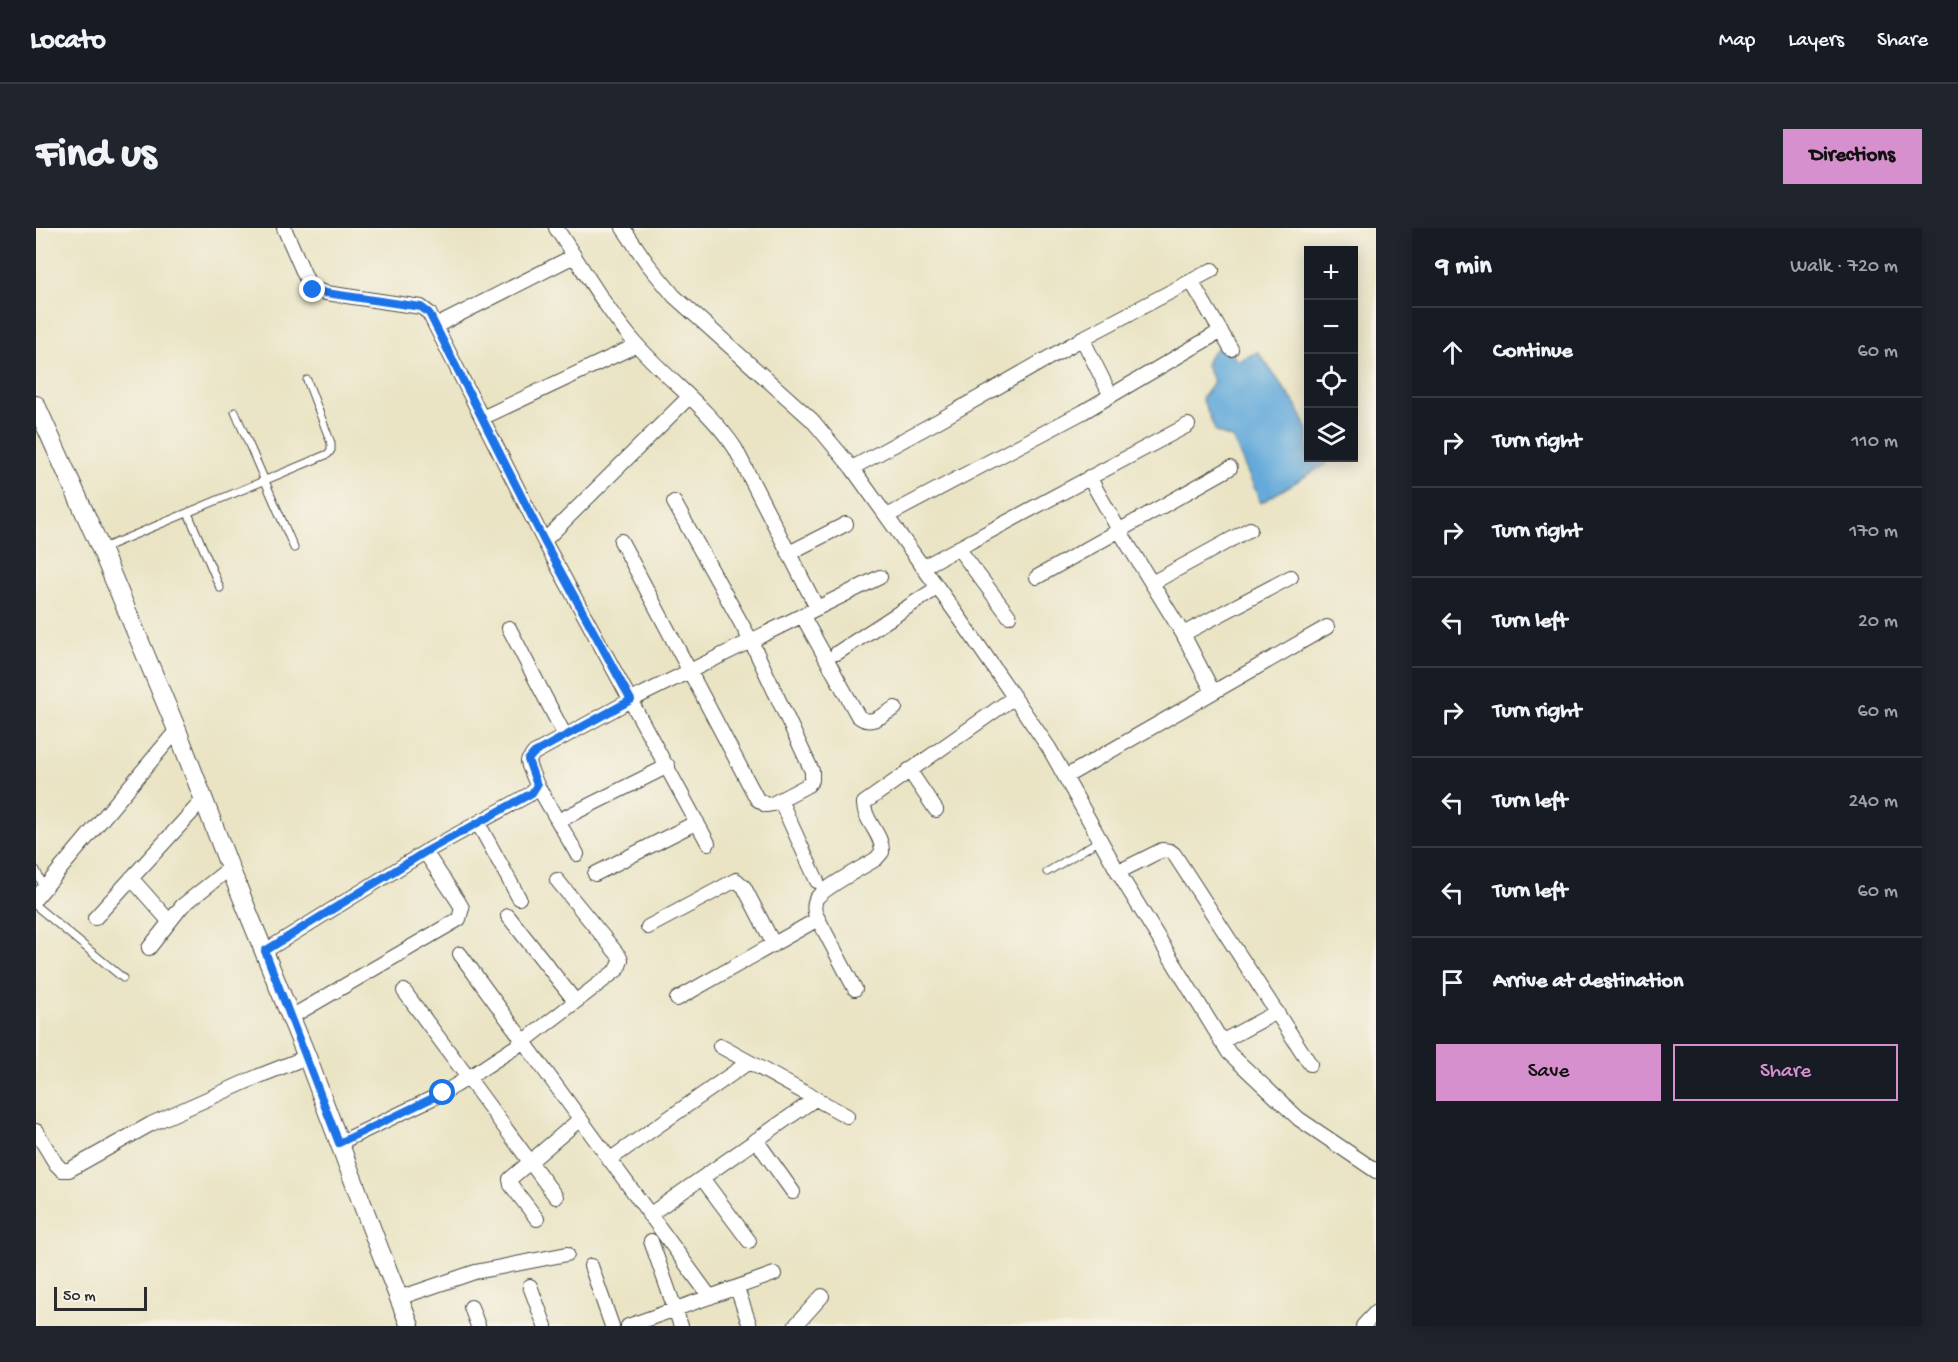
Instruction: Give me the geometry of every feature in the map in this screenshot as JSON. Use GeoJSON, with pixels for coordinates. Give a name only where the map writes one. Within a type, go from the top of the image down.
{"type":"FeatureCollection","features":[{"type":"Feature","properties":{"kind":"street"},"geometry":{"type":"LineString","coordinates":[[284,228],[302,274],[313,290],[421,307],[429,313],[544,541],[708,843]]}},
{"type":"Feature","properties":{"kind":"street"},"geometry":{"type":"LineString","coordinates":[[556,228],[637,345],[712,419],[735,448],[817,608]]}},
{"type":"Feature","properties":{"kind":"street"},"geometry":{"type":"LineString","coordinates":[[623,228],[674,296],[812,420],[852,468],[1049,748],[1118,872],[1221,1042],[1237,1062],[1299,1119],[1376,1171]]}},
{"type":"Feature","properties":{"kind":"street"},"geometry":{"type":"LineString","coordinates":[[436,326],[574,256]]}},
{"type":"Feature","properties":{"kind":"street"},"geometry":{"type":"LineString","coordinates":[[852,468],[1082,338],[1212,270]]}},
{"type":"Feature","properties":{"kind":"street"},"geometry":{"type":"LineString","coordinates":[[1191,281],[1231,349]]}},
{"type":"Feature","properties":{"kind":"street"},"geometry":{"type":"LineString","coordinates":[[886,516],[1111,396],[1221,332]]}},
{"type":"Feature","properties":{"kind":"street"},"geometry":{"type":"LineString","coordinates":[[1082,338],[1111,396]]}},
{"type":"Feature","properties":{"kind":"street"},"geometry":{"type":"LineString","coordinates":[[482,418],[637,345]]}},
{"type":"Feature","properties":{"kind":"street"},"geometry":{"type":"LineString","coordinates":[[544,541],[689,397]]}},
{"type":"Feature","properties":{"kind":"street"},"geometry":{"type":"LineString","coordinates":[[36,405],[101,549],[177,730],[307,1057],[410,1326]]}},
{"type":"Feature","properties":{"kind":"street"},"geometry":{"type":"LineString","coordinates":[[922,567],[1188,425]]}},
{"type":"Feature","properties":{"kind":"street"},"geometry":{"type":"LineString","coordinates":[[1037,577],[1230,468]]}},
{"type":"Feature","properties":{"kind":"street"},"geometry":{"type":"LineString","coordinates":[[1089,477],[1183,634],[1213,692]]}},
{"type":"Feature","properties":{"kind":"street"},"geometry":{"type":"LineString","coordinates":[[621,541],[757,799],[766,805],[808,784],[812,780],[812,771],[751,641],[674,502]]}},
{"type":"Feature","properties":{"kind":"street"},"geometry":{"type":"LineString","coordinates":[[789,553],[846,524]]}},
{"type":"Feature","properties":{"kind":"street"},"geometry":{"type":"LineString","coordinates":[[1152,582],[1250,529]]}},
{"type":"Feature","properties":{"kind":"street"},"geometry":{"type":"LineString","coordinates":[[958,548],[1009,616]]}},
{"type":"Feature","properties":{"kind":"street"},"geometry":{"type":"LineString","coordinates":[[577,854],[537,785],[529,766],[530,757],[631,700],[880,577]]}},
{"type":"Feature","properties":{"kind":"street"},"geometry":{"type":"LineString","coordinates":[[1183,634],[1291,577]]}},
{"type":"Feature","properties":{"kind":"street"},"geometry":{"type":"LineString","coordinates":[[837,653],[937,588]]}},
{"type":"Feature","properties":{"kind":"street"},"geometry":{"type":"LineString","coordinates":[[802,615],[858,716],[870,722],[895,708]]}},
{"type":"Feature","properties":{"kind":"street"},"geometry":{"type":"LineString","coordinates":[[1065,777],[1327,627]]}},
{"type":"Feature","properties":{"kind":"street"},"geometry":{"type":"LineString","coordinates":[[509,628],[565,736]]}},
{"type":"Feature","properties":{"kind":"street"},"geometry":{"type":"LineString","coordinates":[[855,989],[814,907],[819,896],[876,859],[882,852],[881,844],[865,811],[864,803],[1013,698]]}},
{"type":"Feature","properties":{"kind":"street"},"geometry":{"type":"LineString","coordinates":[[40,893],[177,730]]}},
{"type":"Feature","properties":{"kind":"street"},"geometry":{"type":"LineString","coordinates":[[558,821],[668,766]]}},
{"type":"Feature","properties":{"kind":"street"},"geometry":{"type":"LineString","coordinates":[[909,770],[936,810]]}},
{"type":"Feature","properties":{"kind":"street"},"geometry":{"type":"LineString","coordinates":[[265,951],[425,852],[532,793],[537,785]]}},
{"type":"Feature","properties":{"kind":"street"},"geometry":{"type":"LineString","coordinates":[[95,918],[203,800]]}},
{"type":"Feature","properties":{"kind":"street"},"geometry":{"type":"LineString","coordinates":[[780,800],[817,880]]}},
{"type":"Feature","properties":{"kind":"street"},"geometry":{"type":"LineString","coordinates":[[595,874],[697,822]]}},
{"type":"Feature","properties":{"kind":"street"},"geometry":{"type":"LineString","coordinates":[[478,823],[519,898]]}},
{"type":"Feature","properties":{"kind":"street"},"geometry":{"type":"LineString","coordinates":[[1118,872],[1162,850],[1174,854],[1310,1064]]}},
{"type":"Feature","properties":{"kind":"street"},"geometry":{"type":"LineString","coordinates":[[291,1017],[459,919],[462,908],[425,852]]}},
{"type":"Feature","properties":{"kind":"street"},"geometry":{"type":"LineString","coordinates":[[149,948],[182,906],[230,868]]}},
{"type":"Feature","properties":{"kind":"street"},"geometry":{"type":"LineString","coordinates":[[132,878],[169,921]]}},
{"type":"Feature","properties":{"kind":"street"},"geometry":{"type":"LineString","coordinates":[[339,1143],[443,1093],[468,1078],[523,1042],[618,969],[621,960],[557,880]]}},
{"type":"Feature","properties":{"kind":"street"},"geometry":{"type":"LineString","coordinates":[[648,927],[736,880],[744,887],[774,945]]}},
{"type":"Feature","properties":{"kind":"street"},"geometry":{"type":"LineString","coordinates":[[508,916],[576,1001]]}},
{"type":"Feature","properties":{"kind":"street"},"geometry":{"type":"LineString","coordinates":[[677,999],[818,919]]}},
{"type":"Feature","properties":{"kind":"street"},"geometry":{"type":"LineString","coordinates":[[460,954],[710,1297]]}},
{"type":"Feature","properties":{"kind":"street"},"geometry":{"type":"LineString","coordinates":[[404,992],[556,1197]]}},
{"type":"Feature","properties":{"kind":"street"},"geometry":{"type":"LineString","coordinates":[[1221,1042],[1276,1012]]}},
{"type":"Feature","properties":{"kind":"street"},"geometry":{"type":"LineString","coordinates":[[720,1046],[847,1116]]}},
{"type":"Feature","properties":{"kind":"street"},"geometry":{"type":"LineString","coordinates":[[36,1131],[56,1164],[62,1170],[69,1170],[151,1124],[307,1057]]}},
{"type":"Feature","properties":{"kind":"street"},"geometry":{"type":"LineString","coordinates":[[609,1160],[748,1062]]}},
{"type":"Feature","properties":{"kind":"street"},"geometry":{"type":"LineString","coordinates":[[649,1215],[815,1098]]}},
{"type":"Feature","properties":{"kind":"street"},"geometry":{"type":"LineString","coordinates":[[537,1219],[510,1182],[512,1175],[579,1120]]}},
{"type":"Feature","properties":{"kind":"street"},"geometry":{"type":"LineString","coordinates":[[756,1140],[793,1192]]}},
{"type":"Feature","properties":{"kind":"street"},"geometry":{"type":"LineString","coordinates":[[702,1178],[749,1241]]}},
{"type":"Feature","properties":{"kind":"street"},"geometry":{"type":"LineString","coordinates":[[651,1241],[681,1326]]}},
{"type":"Feature","properties":{"kind":"street"},"geometry":{"type":"LineString","coordinates":[[399,1298],[475,1272],[567,1254]]}},
{"type":"Feature","properties":{"kind":"street"},"geometry":{"type":"LineString","coordinates":[[591,1266],[612,1326]]}},
{"type":"Feature","properties":{"kind":"street"},"geometry":{"type":"LineString","coordinates":[[628,1326],[774,1274]]}},
{"type":"Feature","properties":{"kind":"street"},"geometry":{"type":"LineString","coordinates":[[530,1286],[545,1326]]}},
{"type":"Feature","properties":{"kind":"street"},"geometry":{"type":"LineString","coordinates":[[736,1288],[750,1326]]}},
{"type":"Feature","properties":{"kind":"street"},"geometry":{"type":"LineString","coordinates":[[795,1326],[822,1296]]}},
{"type":"Feature","properties":{"kind":"street"},"geometry":{"type":"LineString","coordinates":[[471,1307],[478,1326]]}},
{"type":"Feature","properties":{"kind":"street"},"geometry":{"type":"LineString","coordinates":[[1363,1326],[1376,1312]]}},
{"type":"Feature","properties":{"kind":"lane"},"geometry":{"type":"LineString","coordinates":[[101,549],[323,457],[331,450],[331,443],[307,380]]}},
{"type":"Feature","properties":{"kind":"lane"},"geometry":{"type":"LineString","coordinates":[[236,412],[294,548]]}},
{"type":"Feature","properties":{"kind":"lane"},"geometry":{"type":"LineString","coordinates":[[188,513],[220,588]]}},
{"type":"Feature","properties":{"kind":"lane"},"geometry":{"type":"LineString","coordinates":[[1047,872],[1100,840]]}},
{"type":"Feature","properties":{"kind":"lane"},"geometry":{"type":"LineString","coordinates":[[36,870],[40,893]]}},
{"type":"Feature","properties":{"kind":"lane"},"geometry":{"type":"LineString","coordinates":[[36,906],[123,978]]}},
{"type":"Feature","properties":{"kind":"water"},"geometry":{"type":"Polygon","coordinates":[[[1221,344],[1238,361],[1258,352],[1297,407],[1304,422],[1304,462],[1325,462],[1326,464],[1261,503],[1233,439],[1216,432],[1202,398],[1214,382],[1206,365],[1210,355],[1221,344]]]}},
{"type":"Feature","properties":{"kind":"route"},"geometry":{"type":"LineString","coordinates":[[313,290],[421,307],[429,313],[544,541],[631,700],[534,753],[528,760],[537,785],[532,793],[425,852],[265,951],[339,1143],[443,1093]]}}]}
